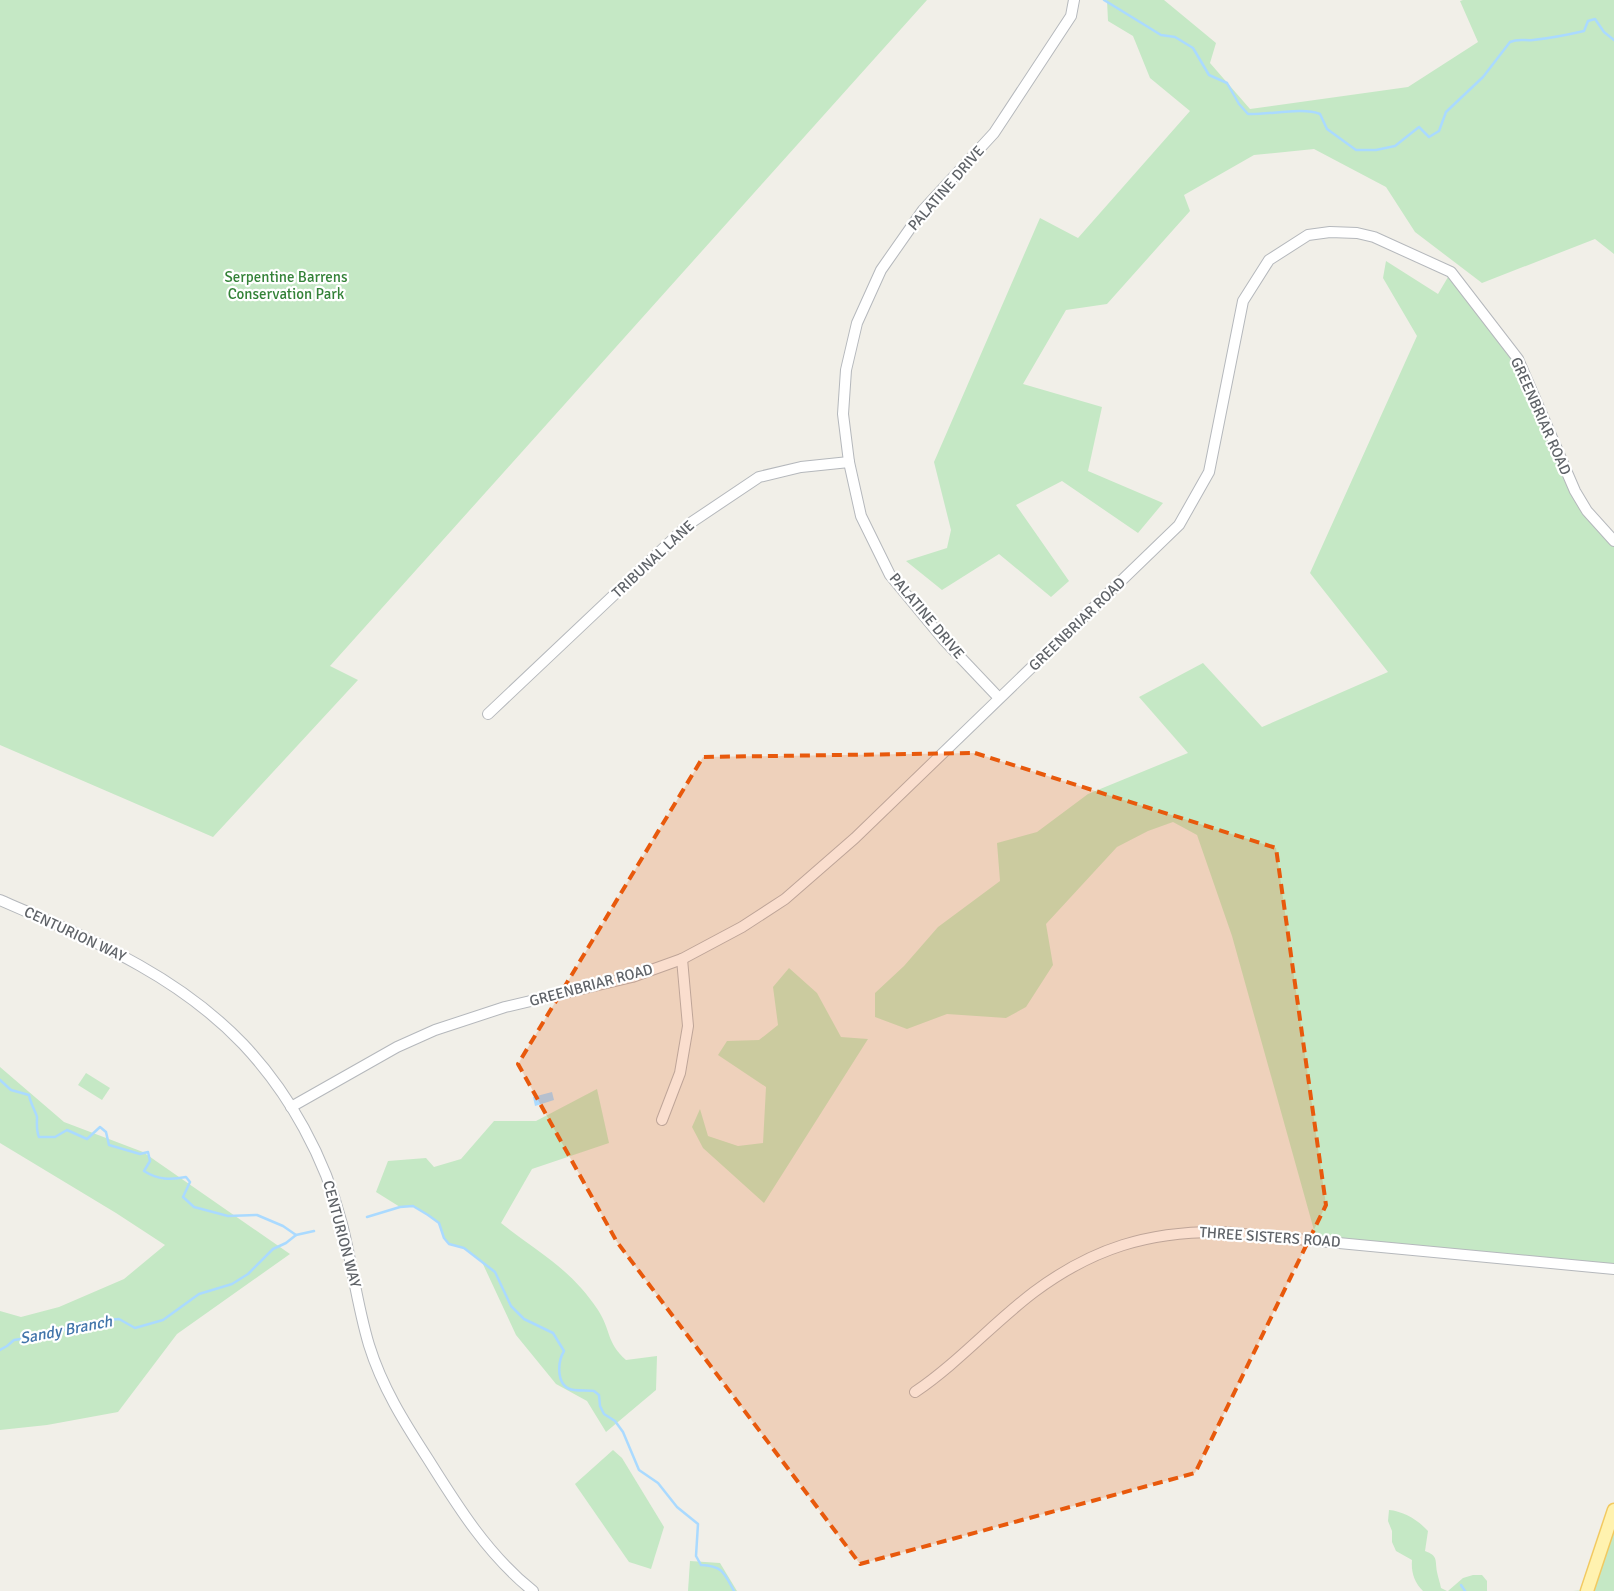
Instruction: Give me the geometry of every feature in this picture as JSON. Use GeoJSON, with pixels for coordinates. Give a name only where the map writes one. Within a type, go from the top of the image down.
{"type":"FeatureCollection","features":[{"type":"Feature","properties":{"kind":"main road"},"geometry":{"type":"LineString","coordinates":[[1587,1591],[1614,1510]]}},
{"type":"Feature","properties":{"kind":"street","name":"PALATINE DRIVE"},"geometry":{"type":"LineString","coordinates":[[999,698],[943,639],[890,575],[858,506],[849,462],[843,414],[846,370],[857,323],[881,270],[923,210],[994,133],[1071,16],[1074,0]]}},
{"type":"Feature","properties":{"kind":"street","name":"GREENBRIAR ROAD"},"geometry":{"type":"LineString","coordinates":[[291,1107],[397,1047],[435,1030],[505,1006],[632,977],[682,959],[742,927],[785,899],[855,838],[1180,525],[1208,472],[1243,302],[1269,260],[1308,235],[1330,232],[1357,233],[1374,237],[1451,272],[1518,359],[1574,491],[1587,511],[1614,541]]}},
{"type":"Feature","properties":{"kind":"street","name":"TRIBUNAL LANE"},"geometry":{"type":"LineString","coordinates":[[488,714],[689,524],[759,477],[801,466],[849,462]]}},
{"type":"Feature","properties":{"kind":"street","name":"CENTURION WAY"},"geometry":{"type":"LineString","coordinates":[[0,900],[118,952],[169,981],[220,1022],[244,1045],[291,1107],[324,1169],[334,1198],[368,1342],[388,1394],[470,1525],[508,1569],[533,1591]]}},
{"type":"Feature","properties":{"kind":"street"},"geometry":{"type":"LineString","coordinates":[[662,1120],[680,1073],[688,1026],[682,959]]}},
{"type":"Feature","properties":{"kind":"street","name":"THREE SISTERS ROAD"},"geometry":{"type":"LineString","coordinates":[[915,1392],[936,1378],[1034,1292],[1055,1278],[1081,1262],[1116,1247],[1156,1235],[1222,1232],[1614,1269]]}},
{"type":"Feature","properties":{"kind":"highlighted area"},"geometry":{"type":"Polygon","coordinates":[[[975,753],[1276,848],[1326,1205],[1195,1473],[860,1564],[617,1242],[518,1064],[703,757],[975,753]]]}},
{"type":"Feature","properties":{"kind":"green space","name":"Serpentine Barrens Conservation Park"},"geometry":{"type":"Polygon","coordinates":[[[0,0],[927,0],[330,666],[358,680],[213,837],[0,745],[0,0]]]}},
{"type":"Feature","properties":{"kind":"green space"},"geometry":{"type":"Polygon","coordinates":[[[1107,0],[1164,0],[1216,43],[1210,63],[1250,109],[1408,87],[1478,42],[1460,1],[1463,0],[1614,0],[1614,254],[1595,239],[1482,283],[1415,232],[1386,187],[1314,149],[1254,155],[1184,195],[1190,211],[1107,304],[1066,310],[1023,384],[1102,407],[1088,471],[1163,503],[1138,533],[1062,481],[1016,505],[1069,581],[1051,597],[999,554],[942,590],[906,561],[947,548],[951,530],[934,462],[1040,218],[1078,238],[1190,111],[1150,78],[1133,36],[1108,21],[1107,0]]]}},
{"type":"Feature","properties":{"kind":"green space"},"geometry":{"type":"Polygon","coordinates":[[[1386,261],[1438,294],[1451,272],[1518,359],[1578,489],[1614,541],[1614,1269],[1317,1241],[1232,936],[1197,835],[1173,822],[1148,831],[1117,847],[1046,924],[1053,965],[1026,1007],[1006,1018],[947,1014],[907,1029],[875,1017],[875,993],[904,966],[938,927],[1000,881],[997,843],[1037,832],[1088,794],[1188,753],[1139,697],[1203,663],[1262,727],[1388,672],[1310,573],[1417,336],[1383,278],[1386,261]]]}},
{"type":"Feature","properties":{"kind":"green space"},"geometry":{"type":"Polygon","coordinates":[[[789,968],[817,993],[841,1037],[868,1039],[764,1203],[703,1148],[692,1127],[700,1109],[708,1136],[738,1146],[763,1143],[766,1087],[718,1055],[727,1041],[759,1040],[778,1025],[773,987],[789,968]]]}},
{"type":"Feature","properties":{"kind":"green space"},"geometry":{"type":"Polygon","coordinates":[[[0,1067],[64,1122],[143,1152],[290,1254],[177,1334],[118,1412],[47,1425],[0,1430],[0,1311],[21,1317],[59,1307],[124,1279],[165,1245],[0,1143],[0,1067]]]}},
{"type":"Feature","properties":{"kind":"green space"},"geometry":{"type":"Polygon","coordinates":[[[86,1073],[110,1088],[102,1100],[78,1085],[86,1073]]]}},
{"type":"Feature","properties":{"kind":"green space"},"geometry":{"type":"Polygon","coordinates":[[[597,1089],[609,1143],[532,1169],[501,1223],[553,1262],[577,1283],[598,1310],[612,1342],[626,1360],[657,1356],[656,1390],[606,1432],[587,1401],[556,1384],[516,1335],[482,1262],[464,1248],[449,1244],[444,1238],[438,1223],[428,1215],[413,1206],[400,1207],[376,1192],[388,1161],[426,1158],[434,1167],[461,1159],[494,1121],[536,1121],[597,1089]]]}},
{"type":"Feature","properties":{"kind":"green space"},"geometry":{"type":"Polygon","coordinates":[[[613,1450],[622,1458],[664,1527],[651,1569],[629,1562],[575,1484],[613,1450]]]}},
{"type":"Feature","properties":{"kind":"green space"},"geometry":{"type":"Polygon","coordinates":[[[1389,1510],[1400,1512],[1410,1517],[1428,1531],[1425,1551],[1434,1556],[1441,1588],[1447,1591],[1423,1591],[1417,1584],[1412,1569],[1412,1560],[1396,1551],[1392,1542],[1392,1531],[1388,1521],[1389,1510]]]}},
{"type":"Feature","properties":{"kind":"green space"},"geometry":{"type":"Polygon","coordinates":[[[1614,1510],[1614,1591],[1573,1591],[1587,1590],[1614,1510]]]}},
{"type":"Feature","properties":{"kind":"green space"},"geometry":{"type":"Polygon","coordinates":[[[690,1561],[720,1563],[737,1591],[688,1591],[690,1561]]]}},
{"type":"Feature","properties":{"kind":"green space"},"geometry":{"type":"Polygon","coordinates":[[[1482,1575],[1487,1581],[1487,1591],[1448,1591],[1463,1578],[1482,1575]]]}},
{"type":"Feature","properties":{"kind":"water"},"geometry":{"type":"Polygon","coordinates":[[[552,1092],[554,1100],[535,1106],[533,1097],[552,1092]]]}},
{"type":"Feature","properties":{"kind":"waterway"},"geometry":{"type":"LineString","coordinates":[[1104,0],[1161,35],[1175,37],[1193,48],[1209,75],[1227,83],[1239,104],[1248,114],[1295,111],[1320,114],[1327,129],[1356,150],[1376,150],[1395,146],[1419,127],[1429,137],[1439,131],[1446,112],[1483,77],[1510,42],[1584,31],[1588,21],[1595,19],[1604,32],[1614,40]]}},
{"type":"Feature","properties":{"kind":"waterway"},"geometry":{"type":"LineString","coordinates":[[0,1080],[11,1090],[29,1095],[37,1117],[39,1137],[55,1137],[67,1130],[87,1139],[100,1127],[106,1132],[109,1145],[140,1154],[148,1152],[150,1161],[144,1171],[154,1176],[165,1178],[186,1177],[190,1182],[183,1197],[194,1207],[228,1216],[257,1215],[283,1226],[296,1235]]}},
{"type":"Feature","properties":{"kind":"waterway","name":"Sandy Branch"},"geometry":{"type":"LineString","coordinates":[[367,1217],[400,1207],[413,1206],[439,1223],[444,1238],[449,1244],[464,1248],[495,1272],[511,1306],[524,1319],[553,1333],[564,1351],[559,1368],[564,1385],[574,1390],[594,1391],[599,1395],[600,1406],[604,1414],[615,1421],[623,1432],[639,1470],[658,1483],[677,1507],[698,1524],[696,1556],[701,1565],[714,1567],[722,1572],[734,1591]]}},
{"type":"Feature","properties":{"kind":"waterway","name":"Sandy Branch"},"geometry":{"type":"LineString","coordinates":[[0,1350],[14,1340],[53,1334],[80,1323],[119,1319],[135,1328],[163,1320],[199,1294],[232,1284],[248,1274],[273,1249],[286,1243],[296,1235],[314,1231]]}},
{"type":"Feature","properties":{"kind":"waterway"},"geometry":{"type":"LineString","coordinates":[[1461,1585],[1465,1591]]}}]}
